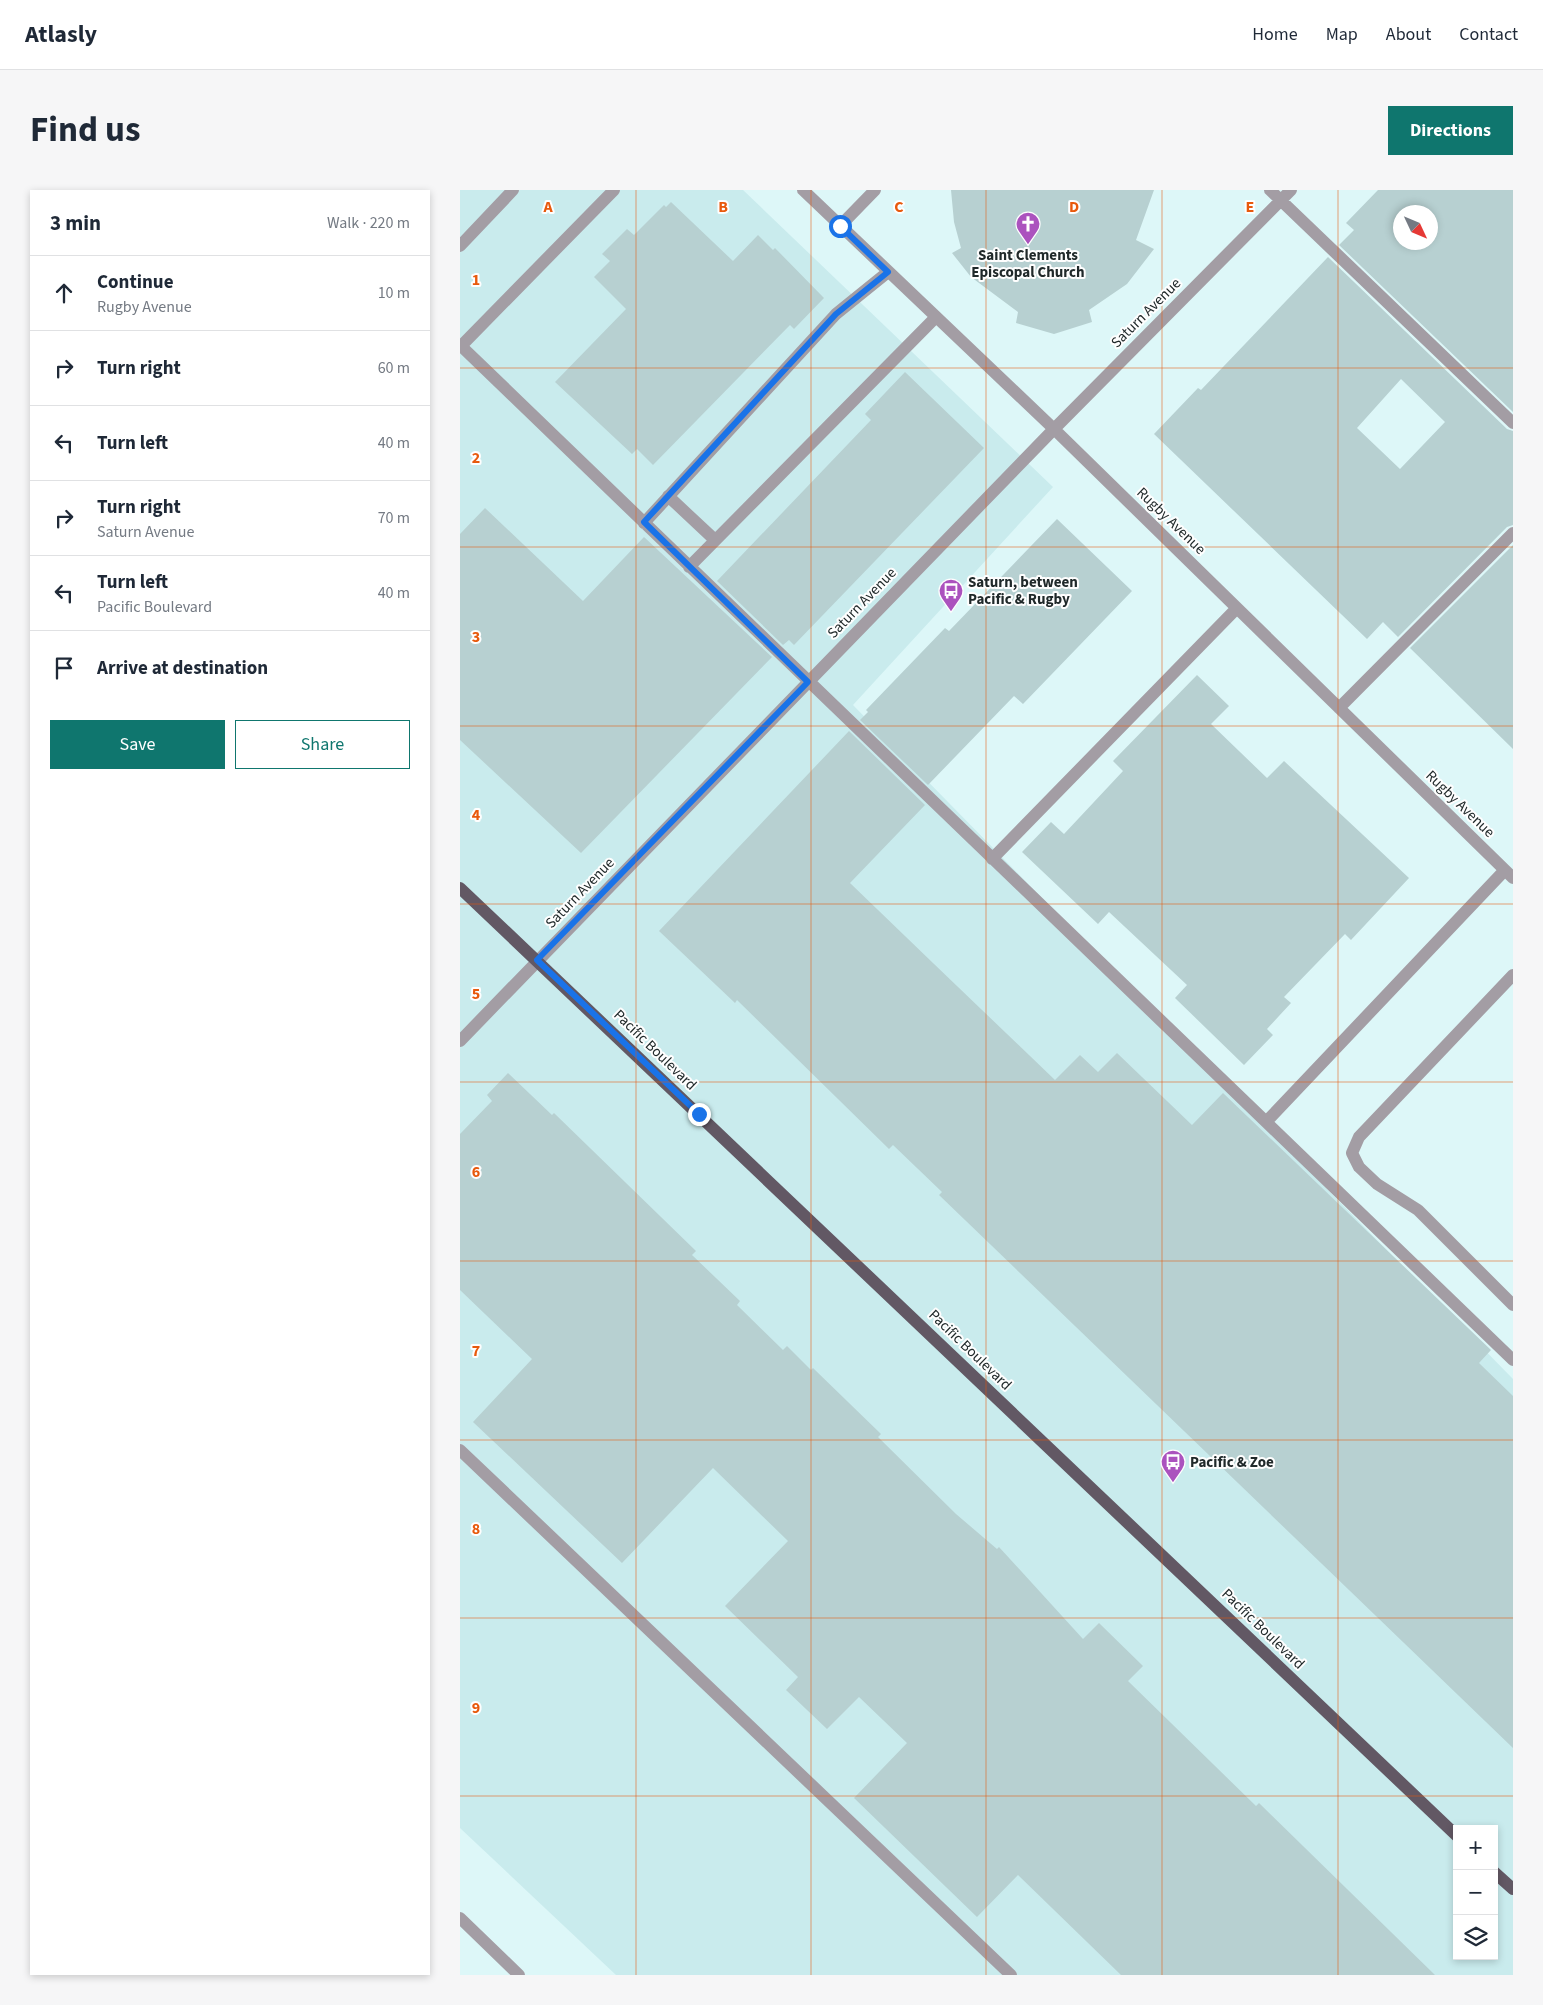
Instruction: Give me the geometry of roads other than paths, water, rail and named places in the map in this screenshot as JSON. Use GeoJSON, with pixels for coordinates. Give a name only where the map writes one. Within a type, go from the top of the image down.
{"type":"FeatureCollection","features":[{"type":"Feature","properties":{"kind":"main road","name":"Pacific Boulevard"},"geometry":{"type":"LineString","coordinates":[[460,888],[1453,1832]]}},
{"type":"Feature","properties":{"kind":"main road"},"geometry":{"type":"LineString","coordinates":[[1498,1876],[1513,1890]]}},
{"type":"Feature","properties":{"kind":"street"},"geometry":{"type":"LineString","coordinates":[[460,246],[513,190]]}},
{"type":"Feature","properties":{"kind":"street"},"geometry":{"type":"LineString","coordinates":[[614,190],[460,346],[1513,1360]]}},
{"type":"Feature","properties":{"kind":"street","name":"Rugby Avenue"},"geometry":{"type":"LineString","coordinates":[[802,190],[1054,429],[1509,874]]}},
{"type":"Feature","properties":{"kind":"street"},"geometry":{"type":"LineString","coordinates":[[840,226],[875,190]]}},
{"type":"Feature","properties":{"kind":"street"},"geometry":{"type":"LineString","coordinates":[[1270,190],[1513,423]]}},
{"type":"Feature","properties":{"kind":"street","name":"Saturn Avenue"},"geometry":{"type":"LineString","coordinates":[[460,1041],[1054,429],[1291,190]]}},
{"type":"Feature","properties":{"kind":"street"},"geometry":{"type":"LineString","coordinates":[[644,522],[836,314],[888,272]]}},
{"type":"Feature","properties":{"kind":"street"},"geometry":{"type":"LineString","coordinates":[[689,566],[936,317]]}},
{"type":"Feature","properties":{"kind":"street"},"geometry":{"type":"LineString","coordinates":[[668,496],[715,540]]}},
{"type":"Feature","properties":{"kind":"street"},"geometry":{"type":"LineString","coordinates":[[1339,708],[1513,533]]}},
{"type":"Feature","properties":{"kind":"street"},"geometry":{"type":"LineString","coordinates":[[992,859],[1237,608]]}},
{"type":"Feature","properties":{"kind":"street"},"geometry":{"type":"LineString","coordinates":[[1266,1122],[1509,874]]}},
{"type":"Feature","properties":{"kind":"street"},"geometry":{"type":"LineString","coordinates":[[1513,975],[1359,1137],[1352,1153],[1358,1167],[1377,1184],[1418,1210],[1513,1305]]}},
{"type":"Feature","properties":{"kind":"street"},"geometry":{"type":"LineString","coordinates":[[460,1450],[1011,1975]]}},
{"type":"Feature","properties":{"kind":"street"},"geometry":{"type":"LineString","coordinates":[[460,1918],[519,1975]]}},
{"type":"Feature","properties":{"kind":"place","name":"Saint Clements Episcopal Church"},"geometry":{"type":"Point","coordinates":[1028,245]}},
{"type":"Feature","properties":{"kind":"place","name":"Saturn, between Pacific & Rugby"},"geometry":{"type":"Point","coordinates":[951,612]}},
{"type":"Feature","properties":{"kind":"place","name":"Pacific & Zoe"},"geometry":{"type":"Point","coordinates":[1173,1483]}}]}
